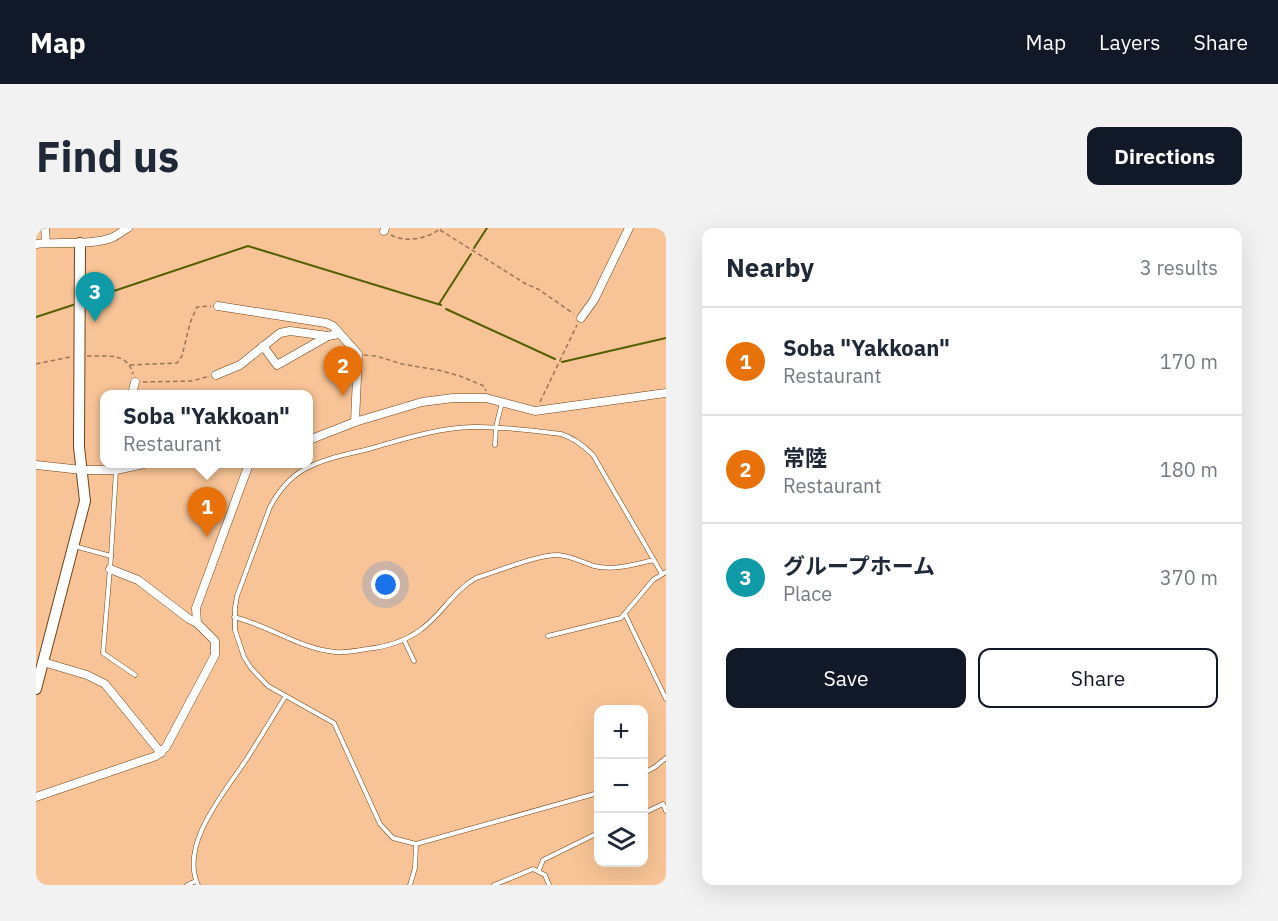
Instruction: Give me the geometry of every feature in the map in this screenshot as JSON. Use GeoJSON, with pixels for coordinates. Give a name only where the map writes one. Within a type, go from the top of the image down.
{"type":"FeatureCollection","features":[{"type":"Feature","properties":{"kind":"street"},"geometry":{"type":"LineString","coordinates":[[45,228],[46,243]]}},
{"type":"Feature","properties":{"kind":"street"},"geometry":{"type":"LineString","coordinates":[[36,244],[80,243],[110,238],[128,228]]}},
{"type":"Feature","properties":{"kind":"street"},"geometry":{"type":"LineString","coordinates":[[581,318],[594,300],[629,228]]}},
{"type":"Feature","properties":{"kind":"street"},"geometry":{"type":"LineString","coordinates":[[36,689],[85,501],[79,447],[80,243]]}},
{"type":"Feature","properties":{"kind":"street"},"geometry":{"type":"LineString","coordinates":[[218,306],[333,326],[358,354],[355,422]]}},
{"type":"Feature","properties":{"kind":"street"},"geometry":{"type":"LineString","coordinates":[[216,375],[240,365],[280,333],[328,336],[339,334]]}},
{"type":"Feature","properties":{"kind":"street"},"geometry":{"type":"LineString","coordinates":[[263,346],[277,365],[328,336]]}},
{"type":"Feature","properties":{"kind":"street"},"geometry":{"type":"LineString","coordinates":[[133,390],[135,382]]}},
{"type":"Feature","properties":{"kind":"street"},"geometry":{"type":"LineString","coordinates":[[313,438],[355,422],[422,402],[453,398],[486,398],[535,411],[666,393]]}},
{"type":"Feature","properties":{"kind":"street"},"geometry":{"type":"LineString","coordinates":[[36,465],[82,470],[105,468]]}},
{"type":"Feature","properties":{"kind":"street"},"geometry":{"type":"LineString","coordinates":[[197,623],[196,608],[248,468]]}},
{"type":"Feature","properties":{"kind":"street"},"geometry":{"type":"LineString","coordinates":[[36,797],[161,753],[215,655],[215,641],[197,623],[138,580],[110,569]]}},
{"type":"Feature","properties":{"kind":"street"},"geometry":{"type":"LineString","coordinates":[[40,669],[87,675],[105,684],[161,753]]}},
{"type":"Feature","properties":{"kind":"lane"},"geometry":{"type":"LineString","coordinates":[[495,445],[496,427],[502,402]]}},
{"type":"Feature","properties":{"kind":"lane"},"geometry":{"type":"LineString","coordinates":[[313,466],[431,431],[455,427],[496,427],[561,434],[570,436],[580,443],[593,455],[654,561],[664,573],[653,580],[621,618],[548,636]]}},
{"type":"Feature","properties":{"kind":"lane"},"geometry":{"type":"LineString","coordinates":[[116,468],[103,653],[135,675]]}},
{"type":"Feature","properties":{"kind":"lane"},"geometry":{"type":"LineString","coordinates":[[308,468],[291,478],[275,496],[270,507],[237,596],[234,617],[238,644],[259,678],[285,697],[334,723],[380,824],[393,838],[416,844],[594,794]]}},
{"type":"Feature","properties":{"kind":"lane"},"geometry":{"type":"LineString","coordinates":[[74,546],[111,556]]}},
{"type":"Feature","properties":{"kind":"lane"},"geometry":{"type":"LineString","coordinates":[[234,617],[251,621],[314,647],[332,652],[351,652],[378,648],[404,640],[427,625],[467,583],[476,578],[556,555],[576,558],[593,566],[607,568],[654,561]]}},
{"type":"Feature","properties":{"kind":"lane"},"geometry":{"type":"LineString","coordinates":[[625,614],[666,699]]}},
{"type":"Feature","properties":{"kind":"lane"},"geometry":{"type":"LineString","coordinates":[[404,640],[414,661]]}},
{"type":"Feature","properties":{"kind":"lane"},"geometry":{"type":"LineString","coordinates":[[187,885],[197,883],[192,869],[193,863],[200,835],[212,809],[285,697]]}},
{"type":"Feature","properties":{"kind":"lane"},"geometry":{"type":"LineString","coordinates":[[648,771],[666,758]]}},
{"type":"Feature","properties":{"kind":"lane"},"geometry":{"type":"LineString","coordinates":[[648,811],[663,804],[666,811]]}},
{"type":"Feature","properties":{"kind":"lane"},"geometry":{"type":"LineString","coordinates":[[539,870],[543,860],[594,835]]}},
{"type":"Feature","properties":{"kind":"lane"},"geometry":{"type":"LineString","coordinates":[[410,885],[415,868],[416,844]]}},
{"type":"Feature","properties":{"kind":"lane"},"geometry":{"type":"LineString","coordinates":[[494,885],[533,868],[544,875],[549,885]]}},
{"type":"Feature","properties":{"kind":"path"},"geometry":{"type":"LineString","coordinates":[[384,229],[400,240],[416,239],[440,229],[581,318],[535,411]]}},
{"type":"Feature","properties":{"kind":"path"},"geometry":{"type":"LineString","coordinates":[[130,365],[177,363],[182,356],[190,323],[197,307],[218,306]]}},
{"type":"Feature","properties":{"kind":"path"},"geometry":{"type":"LineString","coordinates":[[358,354],[376,356],[460,376],[484,386],[486,398]]}},
{"type":"Feature","properties":{"kind":"path"},"geometry":{"type":"LineString","coordinates":[[36,364],[80,356],[117,357],[126,360],[130,365],[135,382],[192,381],[216,375]]}},
{"type":"Feature","properties":{"kind":"waterway"},"geometry":{"type":"LineString","coordinates":[[474,248],[487,228]]}},
{"type":"Feature","properties":{"kind":"waterway"},"geometry":{"type":"LineString","coordinates":[[84,301],[248,246],[441,305]]}},
{"type":"Feature","properties":{"kind":"waterway"},"geometry":{"type":"LineString","coordinates":[[439,304],[471,254]]}},
{"type":"Feature","properties":{"kind":"waterway"},"geometry":{"type":"LineString","coordinates":[[36,317],[76,304]]}},
{"type":"Feature","properties":{"kind":"waterway"},"geometry":{"type":"LineString","coordinates":[[446,309],[555,359]]}},
{"type":"Feature","properties":{"kind":"waterway"},"geometry":{"type":"LineString","coordinates":[[562,362],[666,338]]}},
{"type":"Feature","properties":{"kind":"place","name":"グループホーム"},"geometry":{"type":"Point","coordinates":[95,322]}},
{"type":"Feature","properties":{"kind":"place","name":"常陸"},"geometry":{"type":"Point","coordinates":[343,396]}},
{"type":"Feature","properties":{"kind":"place","name":"Soba \"Yakkoan\""},"geometry":{"type":"Point","coordinates":[207,537]}}]}
